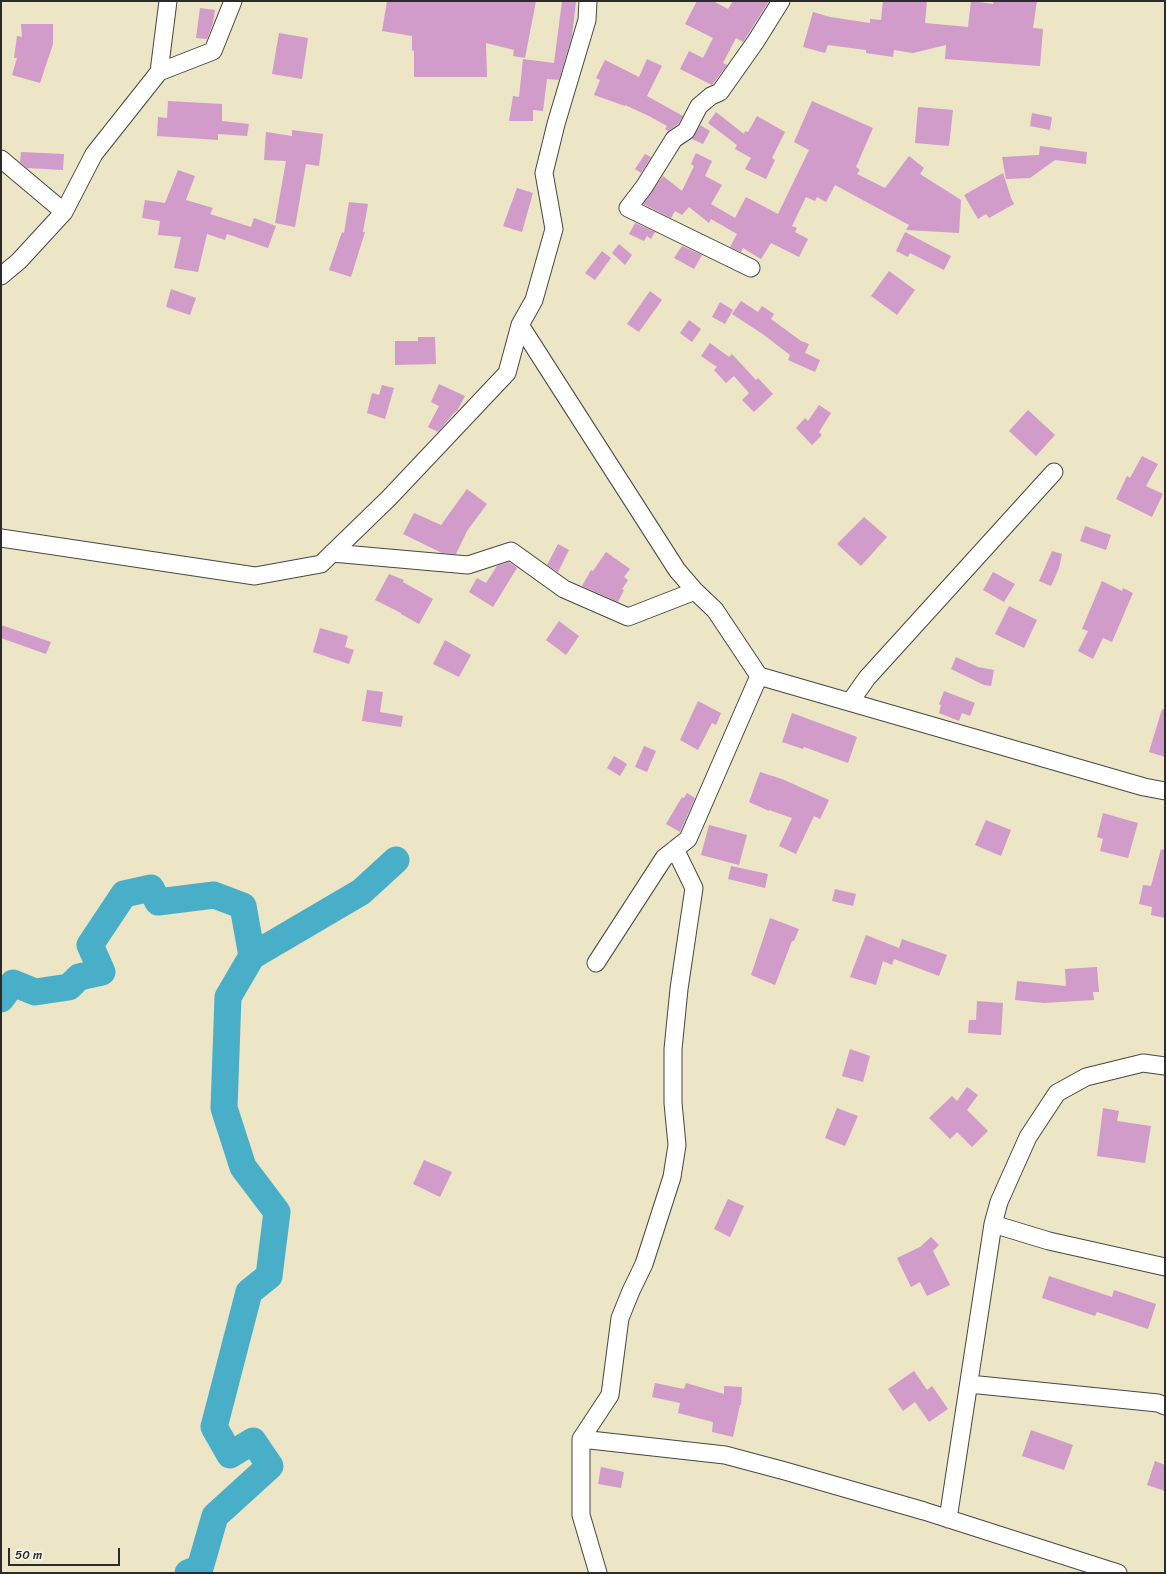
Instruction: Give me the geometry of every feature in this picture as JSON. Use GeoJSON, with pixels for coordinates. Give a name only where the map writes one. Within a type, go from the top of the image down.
{"type":"FeatureCollection","features":[{"type":"Feature","properties":{"kind":"street"},"geometry":{"type":"LineString","coordinates":[[159,72],[168,1]]}},
{"type":"Feature","properties":{"kind":"street"},"geometry":{"type":"LineString","coordinates":[[1,276],[19,261],[64,212],[94,154],[159,72],[213,51],[234,1]]}},
{"type":"Feature","properties":{"kind":"street"},"geometry":{"type":"LineString","coordinates":[[1,538],[255,576],[321,564],[389,498],[507,373],[520,325],[534,300],[554,229],[544,173],[556,124],[587,20],[588,1]]}},
{"type":"Feature","properties":{"kind":"street"},"geometry":{"type":"LineString","coordinates":[[751,268],[628,208],[644,187],[674,139],[686,132],[699,106],[711,96],[720,92],[756,41],[781,1]]}},
{"type":"Feature","properties":{"kind":"street"},"geometry":{"type":"LineString","coordinates":[[1,159],[64,212]]}},
{"type":"Feature","properties":{"kind":"street"},"geometry":{"type":"LineString","coordinates":[[520,325],[677,570],[695,591],[715,610],[759,676],[1144,787],[1165,791]]}},
{"type":"Feature","properties":{"kind":"street"},"geometry":{"type":"LineString","coordinates":[[850,702],[867,678],[1054,472]]}},
{"type":"Feature","properties":{"kind":"street"},"geometry":{"type":"LineString","coordinates":[[332,553],[468,565],[511,551],[564,589],[628,617],[695,591]]}},
{"type":"Feature","properties":{"kind":"street"},"geometry":{"type":"LineString","coordinates":[[596,963],[664,858],[688,839],[759,676]]}},
{"type":"Feature","properties":{"kind":"street"},"geometry":{"type":"LineString","coordinates":[[598,1573],[581,1515],[581,1439],[610,1395],[620,1318],[644,1264],[672,1177],[677,1145],[673,1103],[673,1049],[679,989],[694,888],[675,849]]}},
{"type":"Feature","properties":{"kind":"street"},"geometry":{"type":"LineString","coordinates":[[948,1519],[993,1224],[999,1202],[1028,1136],[1057,1093],[1086,1078],[1143,1063],[1165,1066]]}},
{"type":"Feature","properties":{"kind":"street"},"geometry":{"type":"LineString","coordinates":[[993,1224],[1049,1241],[1165,1267]]}},
{"type":"Feature","properties":{"kind":"street"},"geometry":{"type":"LineString","coordinates":[[969,1384],[1158,1404],[1165,1406]]}},
{"type":"Feature","properties":{"kind":"street"},"geometry":{"type":"LineString","coordinates":[[581,1439],[725,1455],[948,1519],[1118,1573]]}},
{"type":"Feature","properties":{"kind":"building"},"geometry":{"type":"Polygon","coordinates":[[[387,1],[536,1],[525,58],[513,56],[514,50],[486,43],[487,77],[414,77],[414,51],[412,50],[412,36],[382,31],[387,1]]]}},
{"type":"Feature","properties":{"kind":"building"},"geometry":{"type":"Polygon","coordinates":[[[562,1],[576,2],[572,36],[559,80],[547,79],[543,111],[533,110],[533,121],[509,121],[513,96],[519,97],[523,59],[554,63],[562,1]]]}},
{"type":"Feature","properties":{"kind":"building"},"geometry":{"type":"Polygon","coordinates":[[[697,1],[713,1],[728,9],[733,1],[769,1],[743,42],[736,38],[723,63],[727,65],[712,85],[680,69],[689,51],[703,58],[713,38],[685,24],[697,1]]]}},
{"type":"Feature","properties":{"kind":"building"},"geometry":{"type":"Polygon","coordinates":[[[883,1],[927,1],[925,23],[968,27],[971,1],[993,4],[994,1],[1037,1],[1033,28],[1043,29],[1040,66],[945,59],[946,45],[913,53],[894,50],[893,57],[866,53],[866,50],[828,45],[825,53],[803,47],[813,12],[830,17],[870,23],[870,19],[881,20],[883,1]]]}},
{"type":"Feature","properties":{"kind":"building"},"geometry":{"type":"Polygon","coordinates":[[[200,8],[215,10],[213,23],[207,39],[196,38],[200,8]]]}},
{"type":"Feature","properties":{"kind":"building"},"geometry":{"type":"Polygon","coordinates":[[[21,24],[53,24],[53,44],[40,83],[12,75],[17,58],[14,58],[17,36],[22,37],[21,24]]]}},
{"type":"Feature","properties":{"kind":"building"},"geometry":{"type":"Polygon","coordinates":[[[279,33],[308,38],[302,79],[272,74],[279,33]]]}},
{"type":"Feature","properties":{"kind":"building"},"geometry":{"type":"Polygon","coordinates":[[[647,59],[662,66],[647,96],[683,116],[678,124],[668,131],[665,129],[667,126],[649,116],[625,105],[594,95],[600,80],[596,78],[605,60],[639,77],[647,59]]]}},
{"type":"Feature","properties":{"kind":"building"},"geometry":{"type":"Polygon","coordinates":[[[168,101],[222,104],[222,121],[249,124],[247,136],[218,134],[218,140],[157,136],[158,117],[167,118],[168,101]]]}},
{"type":"Feature","properties":{"kind":"building"},"geometry":{"type":"Polygon","coordinates":[[[812,101],[873,128],[856,167],[860,170],[857,174],[885,188],[909,156],[924,168],[920,174],[961,200],[959,233],[906,230],[909,225],[835,185],[826,202],[817,197],[815,201],[806,197],[792,226],[797,228],[795,232],[808,239],[799,257],[771,243],[761,259],[743,248],[741,252],[730,247],[737,234],[711,219],[709,223],[689,207],[682,215],[675,211],[671,218],[643,204],[663,176],[682,191],[694,166],[691,164],[696,153],[712,161],[705,176],[722,185],[711,204],[735,218],[746,197],[778,214],[809,150],[794,142],[812,101]]]}},
{"type":"Feature","properties":{"kind":"building"},"geometry":{"type":"Polygon","coordinates":[[[918,107],[953,110],[949,146],[915,143],[918,107]]]}},
{"type":"Feature","properties":{"kind":"building"},"geometry":{"type":"Polygon","coordinates":[[[716,112],[744,134],[745,131],[748,132],[757,116],[785,132],[772,158],[775,160],[766,179],[745,169],[751,158],[735,149],[737,145],[708,123],[716,112]]]}},
{"type":"Feature","properties":{"kind":"building"},"geometry":{"type":"Polygon","coordinates":[[[1032,113],[1052,117],[1050,130],[1030,126],[1032,113]]]}},
{"type":"Feature","properties":{"kind":"building"},"geometry":{"type":"Polygon","coordinates":[[[700,125],[710,131],[703,144],[692,139],[700,125]]]}},
{"type":"Feature","properties":{"kind":"building"},"geometry":{"type":"Polygon","coordinates":[[[292,130],[323,134],[319,166],[306,164],[295,227],[275,223],[286,161],[264,160],[266,132],[292,136],[292,130]]]}},
{"type":"Feature","properties":{"kind":"building"},"geometry":{"type":"Polygon","coordinates":[[[1040,146],[1087,152],[1086,164],[1055,160],[1030,178],[1006,179],[1002,157],[1039,155],[1040,146]]]}},
{"type":"Feature","properties":{"kind":"building"},"geometry":{"type":"Polygon","coordinates":[[[21,152],[64,154],[63,170],[27,168],[20,162],[21,152]]]}},
{"type":"Feature","properties":{"kind":"building"},"geometry":{"type":"Polygon","coordinates":[[[645,154],[651,157],[641,173],[635,169],[645,154]]]}},
{"type":"Feature","properties":{"kind":"building"},"geometry":{"type":"Polygon","coordinates":[[[178,170],[195,176],[186,200],[213,208],[210,214],[251,227],[254,218],[276,226],[268,248],[227,234],[225,240],[207,234],[198,272],[174,268],[181,237],[158,235],[160,221],[142,218],[145,200],[165,203],[178,170]]]}},
{"type":"Feature","properties":{"kind":"building"},"geometry":{"type":"Polygon","coordinates":[[[1003,173],[1014,204],[989,218],[986,214],[978,219],[964,195],[1003,173]]]}},
{"type":"Feature","properties":{"kind":"building"},"geometry":{"type":"Polygon","coordinates":[[[517,188],[533,193],[522,232],[503,226],[517,188]]]}},
{"type":"Feature","properties":{"kind":"building"},"geometry":{"type":"Polygon","coordinates":[[[349,202],[368,204],[363,232],[365,232],[351,277],[329,270],[342,232],[344,233],[349,202]]]}},
{"type":"Feature","properties":{"kind":"building"},"geometry":{"type":"Polygon","coordinates":[[[635,223],[655,232],[651,239],[647,236],[644,241],[629,234],[635,223]]]}},
{"type":"Feature","properties":{"kind":"building"},"geometry":{"type":"Polygon","coordinates":[[[905,232],[951,256],[944,270],[910,253],[908,257],[896,251],[905,232]]]}},
{"type":"Feature","properties":{"kind":"building"},"geometry":{"type":"Polygon","coordinates":[[[619,244],[632,255],[625,265],[612,253],[619,244]]]}},
{"type":"Feature","properties":{"kind":"building"},"geometry":{"type":"Polygon","coordinates":[[[682,246],[702,255],[694,269],[674,258],[682,246]]]}},
{"type":"Feature","properties":{"kind":"building"},"geometry":{"type":"Polygon","coordinates":[[[602,251],[611,258],[595,280],[585,273],[602,251]]]}},
{"type":"Feature","properties":{"kind":"building"},"geometry":{"type":"Polygon","coordinates":[[[889,271],[915,290],[897,315],[871,296],[889,271]]]}},
{"type":"Feature","properties":{"kind":"building"},"geometry":{"type":"Polygon","coordinates":[[[171,289],[196,298],[190,315],[166,307],[171,289]]]}},
{"type":"Feature","properties":{"kind":"building"},"geometry":{"type":"Polygon","coordinates":[[[650,291],[662,300],[639,332],[627,324],[650,291]]]}},
{"type":"Feature","properties":{"kind":"building"},"geometry":{"type":"Polygon","coordinates":[[[741,301],[758,312],[762,306],[774,314],[771,319],[801,341],[809,344],[805,353],[820,360],[815,372],[788,360],[790,355],[764,335],[732,314],[741,301]]]}},
{"type":"Feature","properties":{"kind":"building"},"geometry":{"type":"Polygon","coordinates":[[[720,302],[733,310],[725,324],[712,317],[720,302]]]}},
{"type":"Feature","properties":{"kind":"building"},"geometry":{"type":"Polygon","coordinates":[[[689,320],[701,329],[692,342],[680,333],[689,320]]]}},
{"type":"Feature","properties":{"kind":"building"},"geometry":{"type":"Polygon","coordinates":[[[418,337],[435,337],[436,364],[395,365],[395,341],[418,341],[418,337]]]}},
{"type":"Feature","properties":{"kind":"building"},"geometry":{"type":"Polygon","coordinates":[[[710,343],[729,357],[732,354],[756,380],[758,378],[773,394],[754,412],[742,400],[749,393],[734,376],[726,383],[714,370],[717,367],[701,356],[710,343]]]}},
{"type":"Feature","properties":{"kind":"building"},"geometry":{"type":"Polygon","coordinates":[[[439,384],[465,396],[457,411],[438,432],[428,427],[439,406],[431,402],[439,384]]]}},
{"type":"Feature","properties":{"kind":"building"},"geometry":{"type":"Polygon","coordinates":[[[382,385],[394,388],[385,419],[367,413],[372,393],[379,395],[382,385]]]}},
{"type":"Feature","properties":{"kind":"building"},"geometry":{"type":"Polygon","coordinates":[[[819,405],[831,413],[819,432],[822,435],[812,445],[796,428],[805,418],[808,421],[819,405]]]}},
{"type":"Feature","properties":{"kind":"building"},"geometry":{"type":"Polygon","coordinates":[[[1028,410],[1055,435],[1036,456],[1009,431],[1028,410]]]}},
{"type":"Feature","properties":{"kind":"building"},"geometry":{"type":"Polygon","coordinates":[[[1142,456],[1158,464],[1146,486],[1163,494],[1152,517],[1116,499],[1127,476],[1130,478],[1142,456]]]}},
{"type":"Feature","properties":{"kind":"building"},"geometry":{"type":"Polygon","coordinates":[[[467,489],[487,504],[467,531],[456,554],[442,553],[403,534],[414,513],[441,525],[467,489]]]}},
{"type":"Feature","properties":{"kind":"building"},"geometry":{"type":"Polygon","coordinates":[[[864,517],[887,537],[861,566],[837,544],[864,517]]]}},
{"type":"Feature","properties":{"kind":"building"},"geometry":{"type":"Polygon","coordinates":[[[1085,526],[1111,535],[1106,550],[1080,541],[1085,526]]]}},
{"type":"Feature","properties":{"kind":"building"},"geometry":{"type":"Polygon","coordinates":[[[558,544],[569,550],[558,572],[547,565],[558,544]]]}},
{"type":"Feature","properties":{"kind":"building"},"geometry":{"type":"Polygon","coordinates":[[[1052,551],[1062,554],[1059,568],[1051,586],[1039,581],[1052,551]]]}},
{"type":"Feature","properties":{"kind":"building"},"geometry":{"type":"Polygon","coordinates":[[[606,552],[630,569],[624,577],[628,580],[622,589],[624,590],[618,602],[582,586],[591,570],[593,571],[606,552]]]}},
{"type":"Feature","properties":{"kind":"building"},"geometry":{"type":"Polygon","coordinates":[[[509,562],[517,568],[493,607],[469,592],[477,578],[486,583],[497,566],[509,562]]]}},
{"type":"Feature","properties":{"kind":"building"},"geometry":{"type":"Polygon","coordinates":[[[993,572],[1015,584],[1004,602],[983,590],[993,572]]]}},
{"type":"Feature","properties":{"kind":"building"},"geometry":{"type":"Polygon","coordinates":[[[389,574],[404,580],[403,582],[433,599],[419,624],[375,600],[389,574]]]}},
{"type":"Feature","properties":{"kind":"building"},"geometry":{"type":"Polygon","coordinates":[[[1102,581],[1122,591],[1123,588],[1133,593],[1112,642],[1103,638],[1093,659],[1078,651],[1088,631],[1082,629],[1102,581]]]}},
{"type":"Feature","properties":{"kind":"building"},"geometry":{"type":"Polygon","coordinates":[[[1009,606],[1037,620],[1024,648],[995,634],[1009,606]]]}},
{"type":"Feature","properties":{"kind":"building"},"geometry":{"type":"Polygon","coordinates":[[[559,621],[579,636],[566,655],[546,640],[559,621]]]}},
{"type":"Feature","properties":{"kind":"building"},"geometry":{"type":"Polygon","coordinates":[[[1,625],[51,642],[46,654],[1,638],[1,625]]]}},
{"type":"Feature","properties":{"kind":"building"},"geometry":{"type":"Polygon","coordinates":[[[320,628],[348,636],[345,647],[354,650],[349,664],[313,652],[320,628]]]}},
{"type":"Feature","properties":{"kind":"building"},"geometry":{"type":"Polygon","coordinates":[[[445,640],[471,655],[459,677],[433,664],[445,640]]]}},
{"type":"Feature","properties":{"kind":"building"},"geometry":{"type":"Polygon","coordinates":[[[956,657],[978,667],[994,670],[991,686],[984,685],[951,669],[956,657]]]}},
{"type":"Feature","properties":{"kind":"building"},"geometry":{"type":"Polygon","coordinates":[[[367,690],[383,692],[380,712],[403,716],[401,727],[362,721],[367,690]]]}},
{"type":"Feature","properties":{"kind":"building"},"geometry":{"type":"Polygon","coordinates":[[[944,691],[975,703],[970,716],[962,713],[959,721],[939,713],[941,705],[939,704],[944,691]]]}},
{"type":"Feature","properties":{"kind":"building"},"geometry":{"type":"Polygon","coordinates":[[[698,701],[721,713],[716,725],[712,723],[698,750],[680,740],[698,701]]]}},
{"type":"Feature","properties":{"kind":"building"},"geometry":{"type":"Polygon","coordinates":[[[1162,709],[1165,710],[1165,757],[1149,752],[1162,709]]]}},
{"type":"Feature","properties":{"kind":"building"},"geometry":{"type":"Polygon","coordinates":[[[792,713],[857,737],[848,763],[804,747],[803,749],[782,742],[792,713]]]}},
{"type":"Feature","properties":{"kind":"building"},"geometry":{"type":"Polygon","coordinates":[[[644,746],[656,751],[647,772],[635,767],[644,746]]]}},
{"type":"Feature","properties":{"kind":"building"},"geometry":{"type":"Polygon","coordinates":[[[614,756],[627,764],[620,776],[607,768],[614,756]]]}},
{"type":"Feature","properties":{"kind":"building"},"geometry":{"type":"Polygon","coordinates":[[[760,772],[782,779],[829,800],[820,819],[814,816],[796,854],[779,846],[792,818],[769,811],[749,802],[760,772]]]}},
{"type":"Feature","properties":{"kind":"building"},"geometry":{"type":"Polygon","coordinates":[[[687,793],[695,798],[680,832],[666,824],[682,797],[684,798],[687,793]]]}},
{"type":"Feature","properties":{"kind":"building"},"geometry":{"type":"Polygon","coordinates":[[[1103,813],[1138,823],[1128,858],[1100,851],[1103,839],[1097,837],[1103,813]]]}},
{"type":"Feature","properties":{"kind":"building"},"geometry":{"type":"Polygon","coordinates":[[[986,820],[1011,830],[1001,856],[975,845],[986,820]]]}},
{"type":"Feature","properties":{"kind":"building"},"geometry":{"type":"Polygon","coordinates":[[[709,825],[747,835],[739,865],[701,855],[709,825]]]}},
{"type":"Feature","properties":{"kind":"building"},"geometry":{"type":"Polygon","coordinates":[[[1161,849],[1165,850],[1165,918],[1151,915],[1152,907],[1139,904],[1143,885],[1151,886],[1161,849]]]}},
{"type":"Feature","properties":{"kind":"building"},"geometry":{"type":"Polygon","coordinates":[[[731,866],[768,874],[765,888],[728,879],[731,866]]]}},
{"type":"Feature","properties":{"kind":"building"},"geometry":{"type":"Polygon","coordinates":[[[835,889],[856,894],[853,906],[832,901],[835,889]]]}},
{"type":"Feature","properties":{"kind":"building"},"geometry":{"type":"Polygon","coordinates":[[[770,918],[799,929],[794,941],[792,941],[775,985],[751,975],[770,918]]]}},
{"type":"Feature","properties":{"kind":"building"},"geometry":{"type":"Polygon","coordinates":[[[866,935],[899,948],[902,939],[947,955],[939,976],[894,959],[892,965],[883,961],[876,985],[850,977],[866,935]]]}},
{"type":"Feature","properties":{"kind":"building"},"geometry":{"type":"Polygon","coordinates":[[[1097,967],[1099,992],[1093,992],[1094,1000],[1044,1003],[1015,1000],[1017,981],[1066,986],[1065,969],[1097,967]]]}},
{"type":"Feature","properties":{"kind":"building"},"geometry":{"type":"Polygon","coordinates":[[[977,1001],[1003,1003],[1001,1035],[968,1033],[969,1020],[976,1020],[977,1001]]]}},
{"type":"Feature","properties":{"kind":"building"},"geometry":{"type":"Polygon","coordinates":[[[850,1049],[870,1056],[863,1082],[842,1076],[850,1049]]]}},
{"type":"Feature","properties":{"kind":"building"},"geometry":{"type":"Polygon","coordinates":[[[967,1087],[978,1095],[967,1110],[988,1131],[972,1147],[957,1132],[950,1139],[929,1118],[952,1096],[957,1101],[967,1087]]]}},
{"type":"Feature","properties":{"kind":"building"},"geometry":{"type":"Polygon","coordinates":[[[837,1108],[858,1116],[845,1146],[825,1138],[837,1108]]]}},
{"type":"Feature","properties":{"kind":"building"},"geometry":{"type":"Polygon","coordinates":[[[1103,1108],[1119,1111],[1117,1121],[1151,1126],[1145,1163],[1097,1156],[1103,1108]]]}},
{"type":"Feature","properties":{"kind":"building"},"geometry":{"type":"Polygon","coordinates":[[[424,1160],[452,1172],[440,1197],[413,1184],[424,1160]]]}},
{"type":"Feature","properties":{"kind":"building"},"geometry":{"type":"Polygon","coordinates":[[[728,1199],[744,1206],[730,1237],[714,1229],[728,1199]]]}},
{"type":"Feature","properties":{"kind":"building"},"geometry":{"type":"Polygon","coordinates":[[[931,1237],[939,1245],[933,1251],[950,1285],[927,1296],[920,1282],[911,1287],[897,1258],[920,1247],[931,1237]]]}},
{"type":"Feature","properties":{"kind":"building"},"geometry":{"type":"Polygon","coordinates":[[[1049,1276],[1112,1297],[1114,1290],[1156,1304],[1148,1329],[1097,1312],[1095,1316],[1042,1298],[1049,1276]]]}},
{"type":"Feature","properties":{"kind":"building"},"geometry":{"type":"Polygon","coordinates":[[[914,1371],[927,1390],[932,1386],[948,1409],[929,1422],[915,1402],[903,1411],[888,1389],[914,1371]]]}},
{"type":"Feature","properties":{"kind":"building"},"geometry":{"type":"Polygon","coordinates":[[[655,1383],[684,1389],[686,1383],[724,1394],[724,1386],[742,1387],[741,1405],[733,1437],[712,1432],[713,1422],[678,1413],[680,1403],[652,1397],[655,1383]]]}},
{"type":"Feature","properties":{"kind":"building"},"geometry":{"type":"Polygon","coordinates":[[[1031,1430],[1073,1445],[1064,1470],[1022,1456],[1031,1430]]]}},
{"type":"Feature","properties":{"kind":"building"},"geometry":{"type":"Polygon","coordinates":[[[1155,1461],[1165,1465],[1165,1491],[1147,1485],[1155,1461]]]}},
{"type":"Feature","properties":{"kind":"building"},"geometry":{"type":"Polygon","coordinates":[[[601,1467],[624,1472],[621,1488],[598,1484],[601,1467]]]}},
{"type":"Feature","properties":{"kind":"waterway"},"geometry":{"type":"LineString","coordinates":[[188,1573],[200,1568],[215,1516],[270,1466],[253,1441],[230,1455],[214,1427],[249,1292],[269,1276],[277,1212],[243,1167],[224,1108],[228,997],[252,956],[361,892],[396,860]]}},
{"type":"Feature","properties":{"kind":"waterway"},"geometry":{"type":"LineString","coordinates":[[1,999],[13,983],[35,992],[69,987],[79,977],[102,972],[90,945],[124,894],[151,888],[158,902],[214,895],[243,906],[252,956]]}}]}
